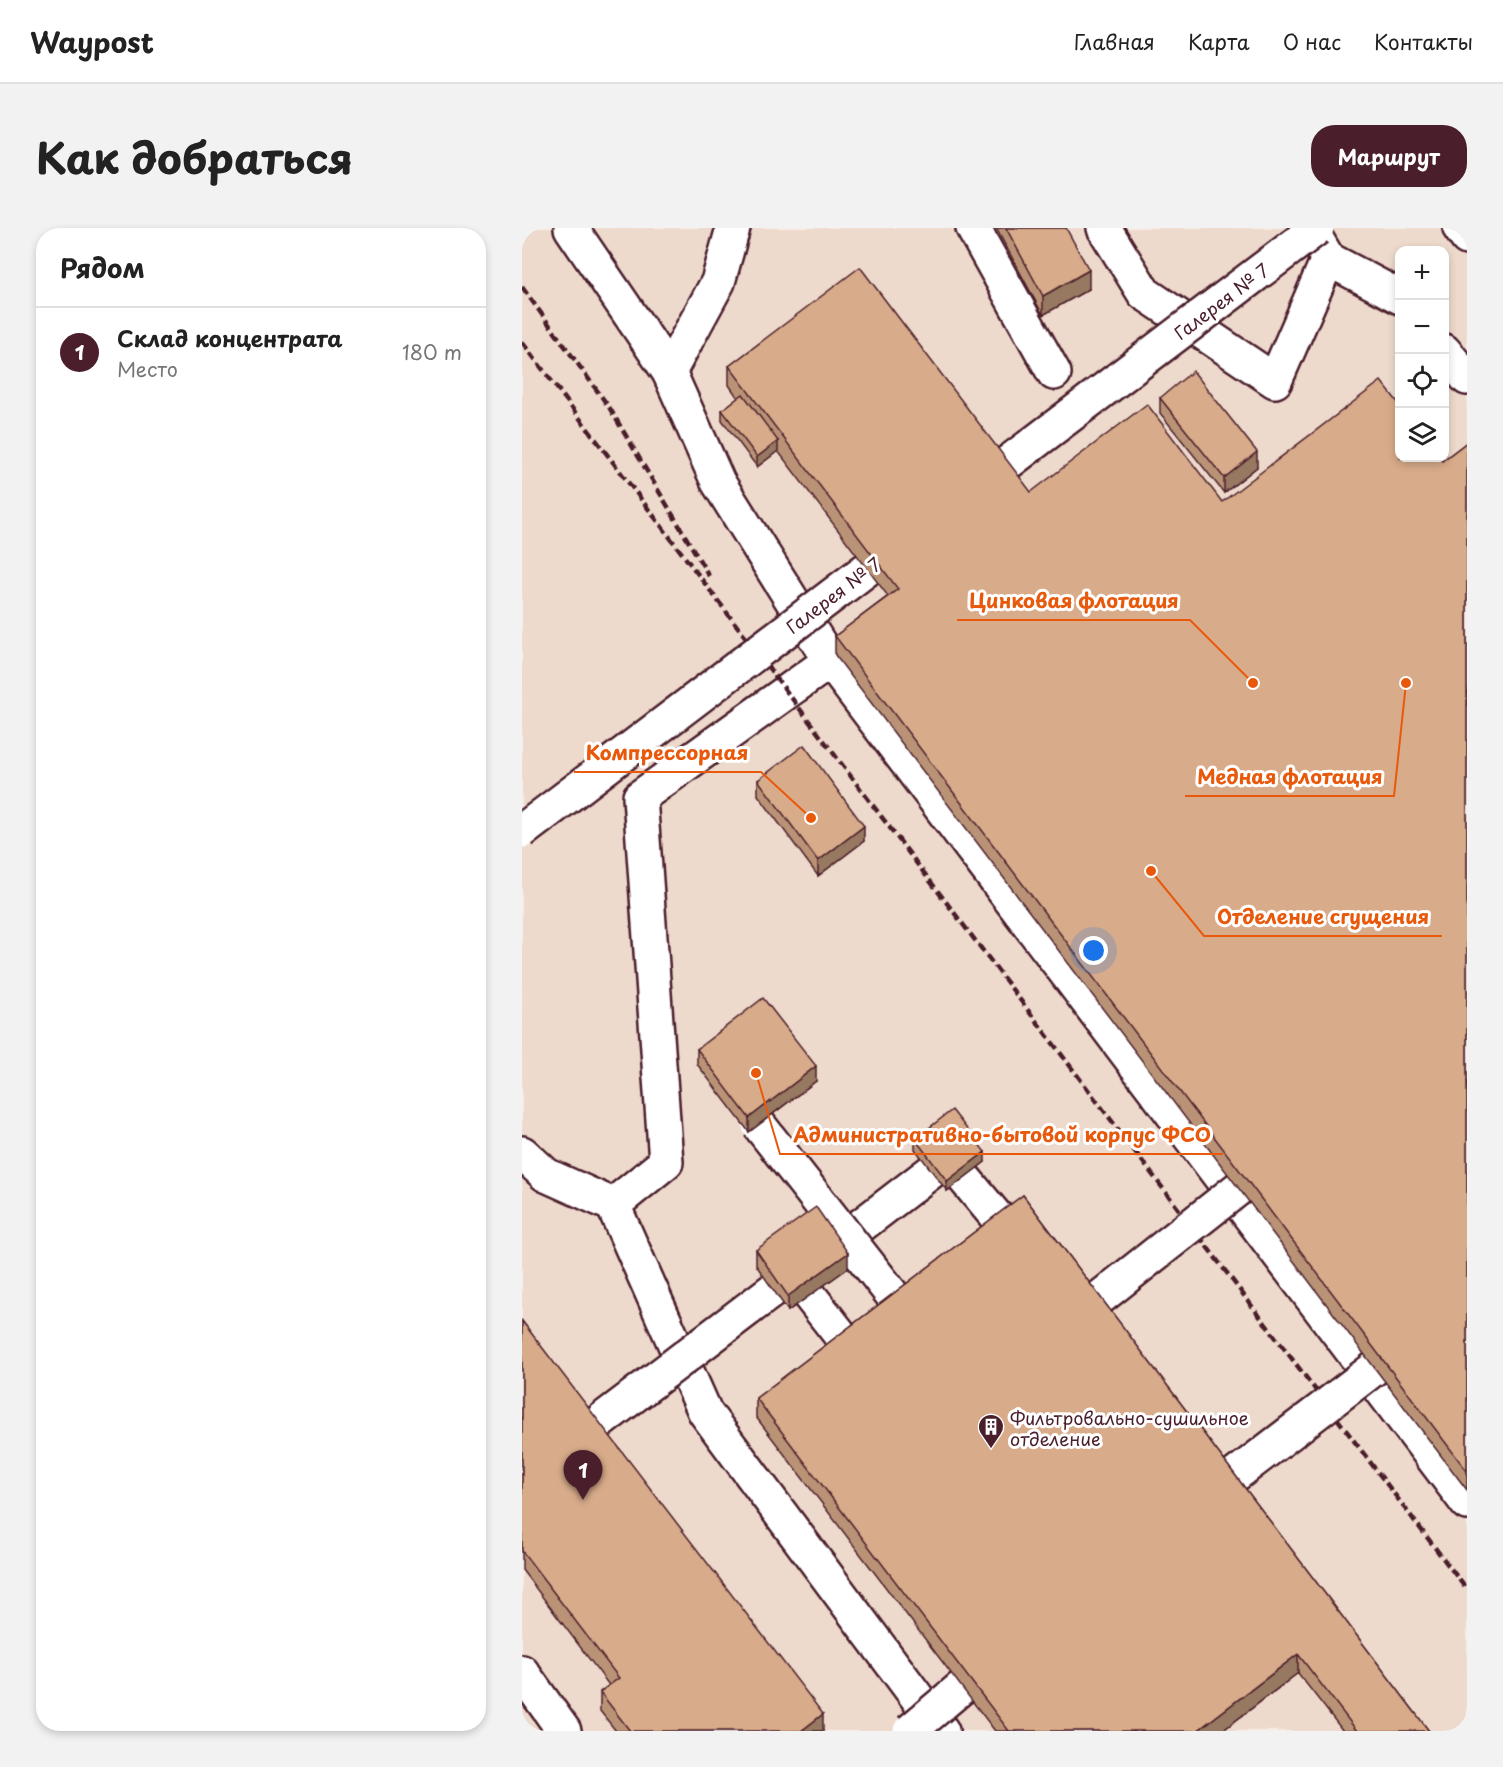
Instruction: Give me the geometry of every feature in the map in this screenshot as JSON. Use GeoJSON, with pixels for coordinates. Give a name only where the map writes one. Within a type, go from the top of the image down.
{"type":"FeatureCollection","features":[{"type":"Feature","properties":{"kind":"street"},"geometry":{"type":"LineString","coordinates":[[571,228],[669,372],[718,482],[830,661],[1467,1503]]}},
{"type":"Feature","properties":{"kind":"street"},"geometry":{"type":"LineString","coordinates":[[669,372],[717,282],[733,228]]}},
{"type":"Feature","properties":{"kind":"street"},"geometry":{"type":"LineString","coordinates":[[973,228],[1054,373]]}},
{"type":"Feature","properties":{"kind":"street"},"geometry":{"type":"LineString","coordinates":[[1104,228],[1144,293],[1275,381],[1328,259]]}},
{"type":"Feature","properties":{"kind":"street"},"geometry":{"type":"LineString","coordinates":[[1310,228],[1328,259],[1395,294]]}},
{"type":"Feature","properties":{"kind":"street","name":"Галерея № 7"},"geometry":{"type":"LineString","coordinates":[[522,831],[1317,228]]}},
{"type":"Feature","properties":{"kind":"street"},"geometry":{"type":"LineString","coordinates":[[1460,228],[1467,238]]}},
{"type":"Feature","properties":{"kind":"street"},"geometry":{"type":"LineString","coordinates":[[1447,354],[1467,378]]}},
{"type":"Feature","properties":{"kind":"street"},"geometry":{"type":"LineString","coordinates":[[614,1205],[666,1162],[640,797],[830,661]]}},
{"type":"Feature","properties":{"kind":"street"},"geometry":{"type":"LineString","coordinates":[[759,1125],[901,1306]]}},
{"type":"Feature","properties":{"kind":"street"},"geometry":{"type":"LineString","coordinates":[[522,1153],[546,1175],[614,1205],[705,1412],[942,1731]]}},
{"type":"Feature","properties":{"kind":"street"},"geometry":{"type":"LineString","coordinates":[[833,1246],[932,1171]]}},
{"type":"Feature","properties":{"kind":"street"},"geometry":{"type":"LineString","coordinates":[[964,1178],[1005,1227]]}},
{"type":"Feature","properties":{"kind":"street"},"geometry":{"type":"LineString","coordinates":[[1092,1304],[1239,1188]]}},
{"type":"Feature","properties":{"kind":"street"},"geometry":{"type":"LineString","coordinates":[[590,1429],[773,1290]]}},
{"type":"Feature","properties":{"kind":"street"},"geometry":{"type":"LineString","coordinates":[[809,1295],[849,1346]]}},
{"type":"Feature","properties":{"kind":"street"},"geometry":{"type":"LineString","coordinates":[[1226,1482],[1375,1368]]}},
{"type":"Feature","properties":{"kind":"street"},"geometry":{"type":"LineString","coordinates":[[522,1672],[564,1731]]}},
{"type":"Feature","properties":{"kind":"street"},"geometry":{"type":"LineString","coordinates":[[910,1731],[962,1687]]}},
{"type":"Feature","properties":{"kind":"shaded area"},"geometry":{"type":"Polygon","coordinates":[[[522,228],[1467,228],[1467,1731],[522,1731],[522,228]]]}},
{"type":"Feature","properties":{"kind":"building"},"geometry":{"type":"Polygon","coordinates":[[[1006,228],[1066,228],[1089,270],[1043,296],[1006,228]]]}},
{"type":"Feature","properties":{"kind":"building"},"geometry":{"type":"Polygon","coordinates":[[[860,267],[1031,492],[1147,404],[1222,502],[1381,381],[1395,399],[1395,462],[1449,462],[1449,456],[1467,442],[1467,1471],[835,636],[898,589],[729,366],[860,267]]]}},
{"type":"Feature","properties":{"kind":"building"},"geometry":{"type":"Polygon","coordinates":[[[1193,371],[1257,452],[1224,478],[1160,398],[1193,371]]]}},
{"type":"Feature","properties":{"kind":"building"},"geometry":{"type":"Polygon","coordinates":[[[743,394],[778,441],[757,457],[722,410],[743,394]]]}},
{"type":"Feature","properties":{"kind":"building"},"geometry":{"type":"Polygon","coordinates":[[[804,745],[864,826],[818,861],[758,780],[804,745]]]}},
{"type":"Feature","properties":{"kind":"building"},"geometry":{"type":"Polygon","coordinates":[[[763,998],[816,1066],[749,1118],[697,1049],[763,998]]]}},
{"type":"Feature","properties":{"kind":"building"},"geometry":{"type":"Polygon","coordinates":[[[952,1110],[985,1152],[947,1181],[915,1139],[952,1110]]]}},
{"type":"Feature","properties":{"kind":"building","name":"Фильтровально-сушильное отделение"},"geometry":{"type":"Polygon","coordinates":[[[1023,1195],[1429,1731],[1357,1731],[1298,1654],[1197,1731],[1009,1731],[756,1398],[1023,1195]]]}},
{"type":"Feature","properties":{"kind":"building"},"geometry":{"type":"Polygon","coordinates":[[[816,1207],[848,1253],[788,1296],[756,1250],[816,1207]]]}},
{"type":"Feature","properties":{"kind":"building"},"geometry":{"type":"Polygon","coordinates":[[[522,1321],[823,1714],[801,1731],[630,1731],[600,1692],[619,1678],[522,1551],[522,1321]]]}},
{"type":"Feature","properties":{"kind":"railway"},"geometry":{"type":"LineString","coordinates":[[522,287],[609,407],[709,576]]}},
{"type":"Feature","properties":{"kind":"railway"},"geometry":{"type":"LineString","coordinates":[[522,342],[1467,1590]]}},
{"type":"Feature","properties":{"kind":"place","name":"Цинковая флотация"},"geometry":{"type":"Point","coordinates":[1253,683]}},
{"type":"Feature","properties":{"kind":"place","name":"Медная флотация"},"geometry":{"type":"Point","coordinates":[1406,683]}},
{"type":"Feature","properties":{"kind":"place","name":"Компрессорная"},"geometry":{"type":"Point","coordinates":[811,818]}},
{"type":"Feature","properties":{"kind":"place","name":"Отделение сгущения"},"geometry":{"type":"Point","coordinates":[1151,871]}},
{"type":"Feature","properties":{"kind":"place","name":"Административно-бытовой корпус ФСО"},"geometry":{"type":"Point","coordinates":[756,1073]}},
{"type":"Feature","properties":{"kind":"place","name":"Фильтровально-сушильное отделение"},"geometry":{"type":"Point","coordinates":[991,1450]}},
{"type":"Feature","properties":{"kind":"place","name":"Склад концентрата"},"geometry":{"type":"Point","coordinates":[583,1500]}}]}
